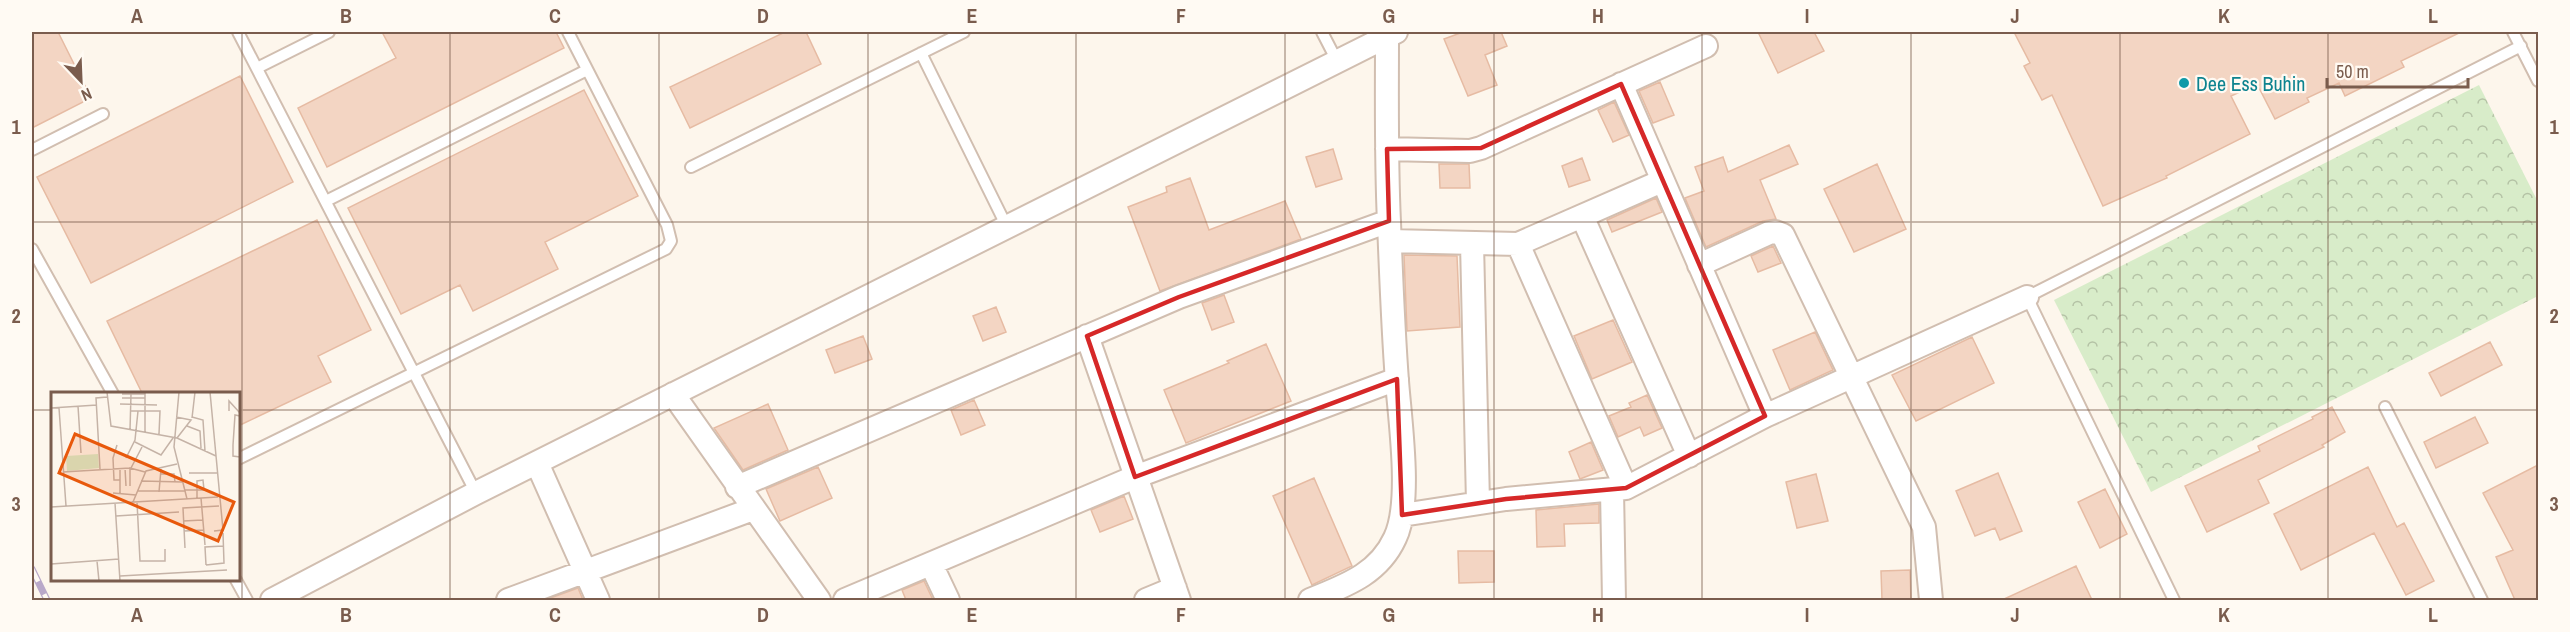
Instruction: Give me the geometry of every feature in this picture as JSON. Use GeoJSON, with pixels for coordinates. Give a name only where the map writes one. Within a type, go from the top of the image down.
{"type":"FeatureCollection","features":[{"type":"Feature","properties":{"kind":"street"},"geometry":{"type":"LineString","coordinates":[[272,600],[476,493],[1392,34],[1387,149],[1389,231],[1403,461],[1402,515],[1396,537],[1384,557],[1372,569],[1359,580],[1310,600]]}},
{"type":"Feature","properties":{"kind":"street"},"geometry":{"type":"LineString","coordinates":[[1387,149],[1470,151],[1481,148],[1706,46]]}},
{"type":"Feature","properties":{"kind":"street"},"geometry":{"type":"LineString","coordinates":[[1621,84],[1765,416]]}},
{"type":"Feature","properties":{"kind":"street"},"geometry":{"type":"LineString","coordinates":[[737,487],[1179,297],[1389,231],[1472,243],[1518,244],[1662,181]]}},
{"type":"Feature","properties":{"kind":"street"},"geometry":{"type":"LineString","coordinates":[[1582,216],[1689,456]]}},
{"type":"Feature","properties":{"kind":"street"},"geometry":{"type":"LineString","coordinates":[[1699,265],[1768,233],[1775,232],[1783,235],[1850,378],[1924,527],[1931,600]]}},
{"type":"Feature","properties":{"kind":"street"},"geometry":{"type":"LineString","coordinates":[[1472,243],[1479,503]]}},
{"type":"Feature","properties":{"kind":"street"},"geometry":{"type":"LineString","coordinates":[[1518,244],[1619,489],[1614,600]]}},
{"type":"Feature","properties":{"kind":"street"},"geometry":{"type":"LineString","coordinates":[[1402,515],[1479,503],[1619,489],[1765,416],[2027,297]]}},
{"type":"Feature","properties":{"kind":"street"},"geometry":{"type":"LineString","coordinates":[[1087,336],[1177,594],[1146,600]]}},
{"type":"Feature","properties":{"kind":"street"},"geometry":{"type":"LineString","coordinates":[[845,600],[1135,477],[1397,379]]}},
{"type":"Feature","properties":{"kind":"street"},"geometry":{"type":"LineString","coordinates":[[673,394],[819,600]]}},
{"type":"Feature","properties":{"kind":"street"},"geometry":{"type":"LineString","coordinates":[[537,463],[598,600]]}},
{"type":"Feature","properties":{"kind":"street"},"geometry":{"type":"LineString","coordinates":[[508,600],[753,509]]}},
{"type":"Feature","properties":{"kind":"street"},"geometry":{"type":"LineString","coordinates":[[931,564],[948,600]]}},
{"type":"Feature","properties":{"kind":"lane"},"geometry":{"type":"LineString","coordinates":[[238,32],[476,493]]}},
{"type":"Feature","properties":{"kind":"lane"},"geometry":{"type":"LineString","coordinates":[[257,68],[329,32]]}},
{"type":"Feature","properties":{"kind":"lane"},"geometry":{"type":"LineString","coordinates":[[240,458],[666,249],[670,241],[667,225],[568,32]]}},
{"type":"Feature","properties":{"kind":"lane"},"geometry":{"type":"LineString","coordinates":[[691,167],[964,32]]}},
{"type":"Feature","properties":{"kind":"lane"},"geometry":{"type":"LineString","coordinates":[[1322,32],[1337,61]]}},
{"type":"Feature","properties":{"kind":"lane"},"geometry":{"type":"LineString","coordinates":[[2513,32],[2538,81]]}},
{"type":"Feature","properties":{"kind":"lane"},"geometry":{"type":"LineString","coordinates":[[2174,600],[2027,297],[2521,46]]}},
{"type":"Feature","properties":{"kind":"lane"},"geometry":{"type":"LineString","coordinates":[[921,53],[1007,227]]}},
{"type":"Feature","properties":{"kind":"lane"},"geometry":{"type":"LineString","coordinates":[[326,201],[587,70]]}},
{"type":"Feature","properties":{"kind":"lane"},"geometry":{"type":"LineString","coordinates":[[32,150],[103,114]]}},
{"type":"Feature","properties":{"kind":"lane"},"geometry":{"type":"LineString","coordinates":[[32,249],[112,392]]}},
{"type":"Feature","properties":{"kind":"lane"},"geometry":{"type":"LineString","coordinates":[[2385,407],[2482,600]]}},
{"type":"Feature","properties":{"kind":"lane"},"geometry":{"type":"LineString","coordinates":[[237,581],[247,600]]}},
{"type":"Feature","properties":{"kind":"highlighted area"},"geometry":{"type":"Polygon","coordinates":[[[1621,84],[1765,416],[1626,488],[1506,499],[1402,515],[1397,379],[1135,477],[1087,336],[1179,297],[1389,221],[1387,149],[1481,148],[1621,84]]]}},
{"type":"Feature","properties":{"kind":"green space"},"geometry":{"type":"Polygon","coordinates":[[[2479,85],[2538,202],[2538,296],[2151,492],[2054,300],[2479,85]]]}},
{"type":"Feature","properties":{"kind":"building"},"geometry":{"type":"Polygon","coordinates":[[[32,32],[58,32],[91,98],[32,128],[32,32]]]}},
{"type":"Feature","properties":{"kind":"building"},"geometry":{"type":"Polygon","coordinates":[[[382,32],[556,32],[564,48],[327,167],[298,108],[396,58],[382,32]]]}},
{"type":"Feature","properties":{"kind":"building"},"geometry":{"type":"Polygon","coordinates":[[[785,32],[806,32],[821,64],[690,128],[670,87],[785,32]]]}},
{"type":"Feature","properties":{"kind":"building"},"geometry":{"type":"Polygon","coordinates":[[[1463,32],[1501,32],[1507,46],[1485,55],[1497,85],[1468,96],[1444,39],[1463,32]]]}},
{"type":"Feature","properties":{"kind":"building"},"geometry":{"type":"Polygon","coordinates":[[[1758,32],[1814,32],[1824,51],[1778,73],[1758,32]]]}},
{"type":"Feature","properties":{"kind":"building"},"geometry":{"type":"Polygon","coordinates":[[[2014,32],[2461,32],[2401,61],[2404,67],[2345,96],[2339,83],[2307,98],[2309,102],[2275,119],[2257,84],[2231,96],[2250,134],[2166,176],[2167,178],[2103,206],[2052,95],[2042,100],[2024,66],[2030,63],[2014,32]]]}},
{"type":"Feature","properties":{"kind":"building"},"geometry":{"type":"Polygon","coordinates":[[[240,76],[293,182],[91,283],[37,177],[240,76]]]}},
{"type":"Feature","properties":{"kind":"building"},"geometry":{"type":"Polygon","coordinates":[[[1660,82],[1674,115],[1653,123],[1639,91],[1660,82]]]}},
{"type":"Feature","properties":{"kind":"building"},"geometry":{"type":"Polygon","coordinates":[[[584,90],[638,196],[545,242],[558,269],[473,311],[460,285],[401,314],[348,208],[584,90]]]}},
{"type":"Feature","properties":{"kind":"building"},"geometry":{"type":"Polygon","coordinates":[[[1614,102],[1629,135],[1613,142],[1598,110],[1614,102]]]}},
{"type":"Feature","properties":{"kind":"building"},"geometry":{"type":"Polygon","coordinates":[[[1789,145],[1798,164],[1760,180],[1776,219],[1763,221],[1706,247],[1685,198],[1704,191],[1695,167],[1723,157],[1728,172],[1789,145]]]}},
{"type":"Feature","properties":{"kind":"building"},"geometry":{"type":"Polygon","coordinates":[[[1333,149],[1342,179],[1316,187],[1306,157],[1333,149]]]}},
{"type":"Feature","properties":{"kind":"building"},"geometry":{"type":"Polygon","coordinates":[[[1582,158],[1590,180],[1569,187],[1562,166],[1582,158]]]}},
{"type":"Feature","properties":{"kind":"building"},"geometry":{"type":"Polygon","coordinates":[[[1439,164],[1469,164],[1470,188],[1440,188],[1439,164]]]}},
{"type":"Feature","properties":{"kind":"building"},"geometry":{"type":"Polygon","coordinates":[[[1877,164],[1906,229],[1854,252],[1824,189],[1877,164]]]}},
{"type":"Feature","properties":{"kind":"building"},"geometry":{"type":"Polygon","coordinates":[[[1190,178],[1209,230],[1285,201],[1301,239],[1160,291],[1128,207],[1167,192],[1166,187],[1190,178]]]}},
{"type":"Feature","properties":{"kind":"building"},"geometry":{"type":"Polygon","coordinates":[[[1656,198],[1662,212],[1612,232],[1607,220],[1656,198]]]}},
{"type":"Feature","properties":{"kind":"building"},"geometry":{"type":"Polygon","coordinates":[[[317,220],[371,330],[318,356],[331,382],[240,425],[240,392],[142,392],[107,321],[317,220]]]}},
{"type":"Feature","properties":{"kind":"building"},"geometry":{"type":"Polygon","coordinates":[[[1773,246],[1781,263],[1758,272],[1751,256],[1773,246]]]}},
{"type":"Feature","properties":{"kind":"building"},"geometry":{"type":"Polygon","coordinates":[[[1404,255],[1457,256],[1460,327],[1407,331],[1404,255]]]}},
{"type":"Feature","properties":{"kind":"building"},"geometry":{"type":"Polygon","coordinates":[[[1224,295],[1234,322],[1212,330],[1202,303],[1224,295]]]}},
{"type":"Feature","properties":{"kind":"building"},"geometry":{"type":"Polygon","coordinates":[[[996,307],[1006,332],[983,341],[973,316],[996,307]]]}},
{"type":"Feature","properties":{"kind":"building"},"geometry":{"type":"Polygon","coordinates":[[[1613,320],[1632,362],[1592,379],[1574,336],[1613,320]]]}},
{"type":"Feature","properties":{"kind":"building"},"geometry":{"type":"Polygon","coordinates":[[[1815,332],[1833,370],[1790,390],[1773,350],[1815,332]]]}},
{"type":"Feature","properties":{"kind":"building"},"geometry":{"type":"Polygon","coordinates":[[[863,336],[872,359],[835,373],[826,350],[863,336]]]}},
{"type":"Feature","properties":{"kind":"building"},"geometry":{"type":"Polygon","coordinates":[[[1972,337],[1994,383],[1916,421],[1892,375],[1972,337]]]}},
{"type":"Feature","properties":{"kind":"building"},"geometry":{"type":"Polygon","coordinates":[[[2490,342],[2502,365],[2441,396],[2429,373],[2490,342]]]}},
{"type":"Feature","properties":{"kind":"building"},"geometry":{"type":"Polygon","coordinates":[[[1266,344],[1291,401],[1186,443],[1164,390],[1229,363],[1227,361],[1266,344]]]}},
{"type":"Feature","properties":{"kind":"building"},"geometry":{"type":"Polygon","coordinates":[[[1647,395],[1662,428],[1644,436],[1640,427],[1618,437],[1609,416],[1631,407],[1629,403],[1647,395]]]}},
{"type":"Feature","properties":{"kind":"building"},"geometry":{"type":"Polygon","coordinates":[[[974,400],[985,425],[961,435],[951,410],[974,400]]]}},
{"type":"Feature","properties":{"kind":"building"},"geometry":{"type":"Polygon","coordinates":[[[768,404],[788,450],[743,470],[714,428],[768,404]]]}},
{"type":"Feature","properties":{"kind":"building"},"geometry":{"type":"Polygon","coordinates":[[[2332,407],[2345,432],[2322,445],[2324,447],[2258,480],[2269,503],[2207,532],[2185,486],[2260,451],[2258,446],[2332,407]]]}},
{"type":"Feature","properties":{"kind":"building"},"geometry":{"type":"Polygon","coordinates":[[[2475,417],[2488,443],[2436,468],[2424,442],[2475,417]]]}},
{"type":"Feature","properties":{"kind":"building"},"geometry":{"type":"Polygon","coordinates":[[[1591,442],[1603,470],[1580,479],[1569,452],[1591,442]]]}},
{"type":"Feature","properties":{"kind":"building"},"geometry":{"type":"Polygon","coordinates":[[[2538,465],[2538,600],[2515,600],[2496,557],[2513,550],[2483,493],[2538,465]]]}},
{"type":"Feature","properties":{"kind":"building"},"geometry":{"type":"Polygon","coordinates":[[[818,467],[832,498],[780,521],[766,489],[818,467]]]}},
{"type":"Feature","properties":{"kind":"building"},"geometry":{"type":"Polygon","coordinates":[[[2368,467],[2397,527],[2404,523],[2434,581],[2406,595],[2374,533],[2301,570],[2274,514],[2368,467]]]}},
{"type":"Feature","properties":{"kind":"building"},"geometry":{"type":"Polygon","coordinates":[[[1998,473],[2022,531],[2000,540],[1995,528],[1975,536],[1956,491],[1998,473]]]}},
{"type":"Feature","properties":{"kind":"building"},"geometry":{"type":"Polygon","coordinates":[[[1816,474],[1828,521],[1797,528],[1786,482],[1816,474]]]}},
{"type":"Feature","properties":{"kind":"building"},"geometry":{"type":"Polygon","coordinates":[[[1314,478],[1352,566],[1312,585],[1273,496],[1314,478]]]}},
{"type":"Feature","properties":{"kind":"building"},"geometry":{"type":"Polygon","coordinates":[[[2105,489],[2127,534],[2100,548],[2078,502],[2105,489]]]}},
{"type":"Feature","properties":{"kind":"building"},"geometry":{"type":"Polygon","coordinates":[[[1124,496],[1133,519],[1100,532],[1091,510],[1124,496]]]}},
{"type":"Feature","properties":{"kind":"building"},"geometry":{"type":"Polygon","coordinates":[[[1599,504],[1599,523],[1564,524],[1565,546],[1537,547],[1536,510],[1599,504]]]}},
{"type":"Feature","properties":{"kind":"building"},"geometry":{"type":"Polygon","coordinates":[[[1458,551],[1494,551],[1494,582],[1459,583],[1458,551]]]}},
{"type":"Feature","properties":{"kind":"building"},"geometry":{"type":"Polygon","coordinates":[[[2076,566],[2092,600],[2002,600],[2076,566]]]}},
{"type":"Feature","properties":{"kind":"building"},"geometry":{"type":"Polygon","coordinates":[[[1910,570],[1911,600],[1882,600],[1881,571],[1910,570]]]}},
{"type":"Feature","properties":{"kind":"building"},"geometry":{"type":"Polygon","coordinates":[[[924,581],[933,600],[906,600],[902,590],[924,581]]]}},
{"type":"Feature","properties":{"kind":"building"},"geometry":{"type":"Polygon","coordinates":[[[578,588],[583,600],[545,600],[578,588]]]}},
{"type":"Feature","properties":{"kind":"railway"},"geometry":{"type":"LineString","coordinates":[[32,569],[47,600]]}},
{"type":"Feature","properties":{"kind":"place","name":"Dee Ess Buhin"},"geometry":{"type":"Point","coordinates":[2184,83]}}]}
